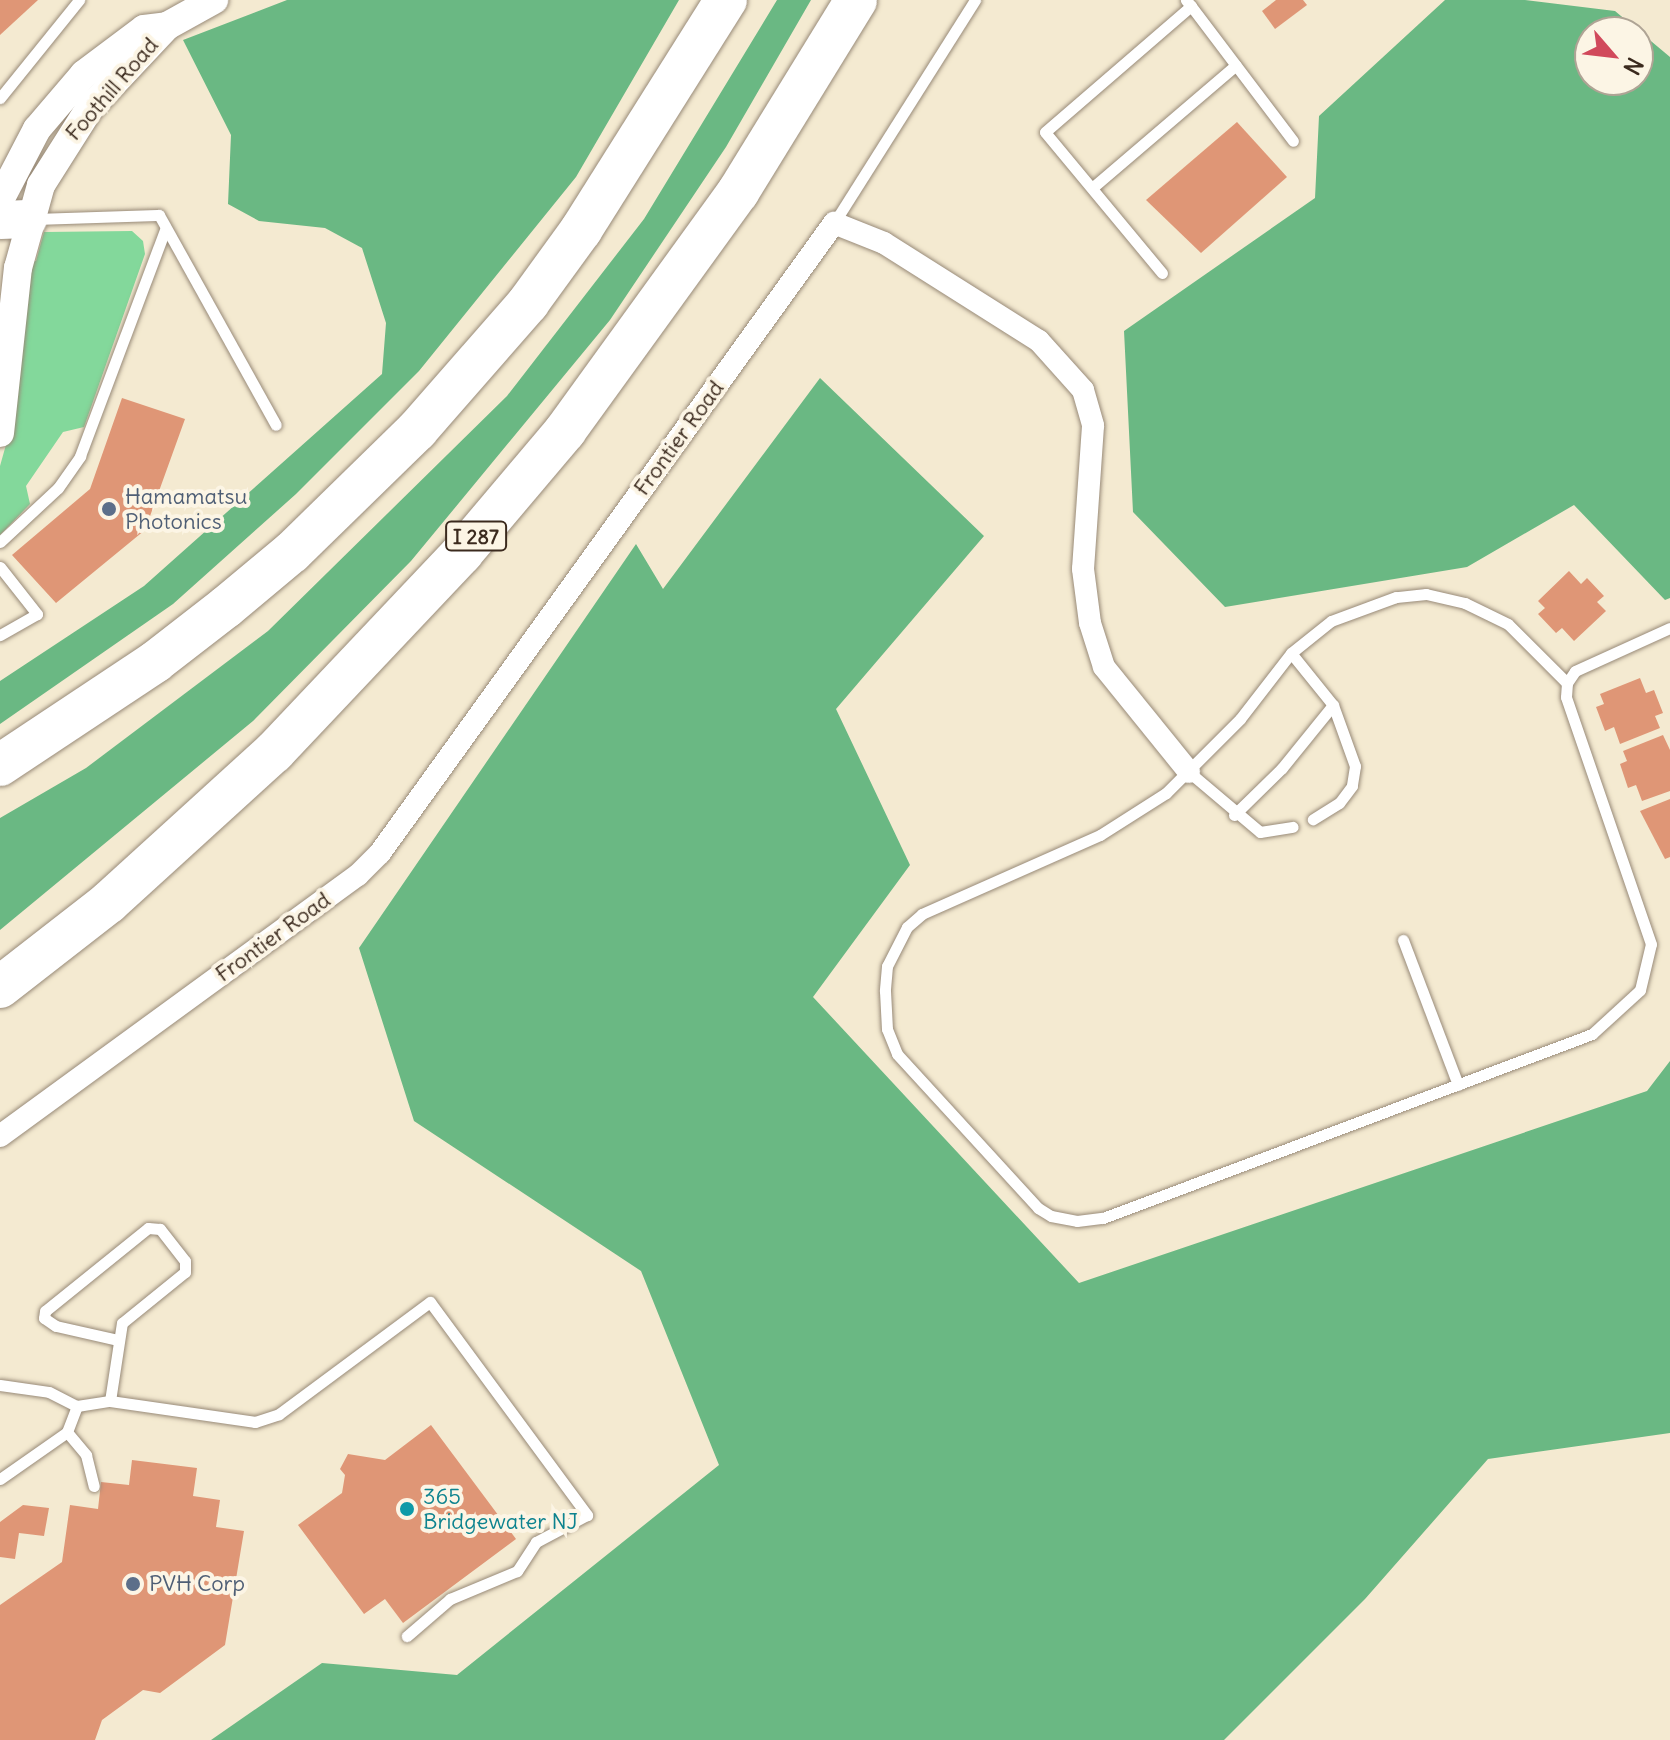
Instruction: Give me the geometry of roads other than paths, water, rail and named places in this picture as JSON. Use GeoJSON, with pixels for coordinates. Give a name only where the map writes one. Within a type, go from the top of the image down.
{"type":"FeatureCollection","features":[{"type":"Feature","properties":{"kind":"highway"},"geometry":{"type":"LineString","coordinates":[[0,765],[144,670],[226,607],[292,552],[417,430],[528,303],[581,230],[726,0]]}},
{"type":"Feature","properties":{"kind":"highway","name":"I 287"},"geometry":{"type":"LineString","coordinates":[[0,987],[109,902],[274,752],[462,553],[574,419],[738,192],[856,0]]}},
{"type":"Feature","properties":{"kind":"street","name":"Foothill Road"},"geometry":{"type":"LineString","coordinates":[[0,433],[9,213],[41,185],[81,120],[167,26],[214,0]]}},
{"type":"Feature","properties":{"kind":"street"},"geometry":{"type":"LineString","coordinates":[[834,223],[884,243],[1039,341],[1083,390],[1093,426],[1083,569],[1090,623],[1104,667],[1189,772]]}},
{"type":"Feature","properties":{"kind":"street","name":"Frontier Road"},"geometry":{"type":"LineString","coordinates":[[0,1136],[358,875],[380,853],[834,223]]}},
{"type":"Feature","properties":{"kind":"lane"},"geometry":{"type":"LineString","coordinates":[[0,98],[79,0]]}},
{"type":"Feature","properties":{"kind":"lane"},"geometry":{"type":"LineString","coordinates":[[834,223],[975,0]]}},
{"type":"Feature","properties":{"kind":"lane"},"geometry":{"type":"LineString","coordinates":[[1162,273],[1045,132],[1189,3],[1293,141]]}},
{"type":"Feature","properties":{"kind":"lane"},"geometry":{"type":"LineString","coordinates":[[1092,188],[1236,65]]}},
{"type":"Feature","properties":{"kind":"lane"},"geometry":{"type":"LineString","coordinates":[[9,213],[159,215],[276,425]]}},
{"type":"Feature","properties":{"kind":"lane"},"geometry":{"type":"LineString","coordinates":[[0,542],[58,488],[80,456],[165,230]]}},
{"type":"Feature","properties":{"kind":"lane"},"geometry":{"type":"LineString","coordinates":[[0,567],[37,614],[0,635]]}},
{"type":"Feature","properties":{"kind":"lane"},"geometry":{"type":"LineString","coordinates":[[1567,683],[1508,624],[1465,603],[1426,594],[1396,597],[1331,621],[1291,653],[1240,719],[1189,772],[1100,835],[932,909],[907,927],[895,944],[886,978],[887,1029],[897,1054],[1038,1208],[1051,1216],[1077,1221],[1103,1218],[1592,1034],[1630,1003],[1649,968],[1651,944],[1566,697],[1567,683],[1575,671],[1670,628]]}},
{"type":"Feature","properties":{"kind":"lane"},"geometry":{"type":"LineString","coordinates":[[1291,653],[1333,705],[1355,766],[1352,786],[1339,803],[1313,819]]}},
{"type":"Feature","properties":{"kind":"lane"},"geometry":{"type":"LineString","coordinates":[[1234,815],[1282,768],[1333,705]]}},
{"type":"Feature","properties":{"kind":"lane"},"geometry":{"type":"LineString","coordinates":[[1189,772],[1234,815],[1260,832],[1293,827]]}},
{"type":"Feature","properties":{"kind":"lane"},"geometry":{"type":"LineString","coordinates":[[1403,940],[1458,1085]]}},
{"type":"Feature","properties":{"kind":"lane"},"geometry":{"type":"LineString","coordinates":[[110,1401],[122,1323],[185,1272],[185,1261],[160,1229],[148,1228],[45,1311],[44,1318],[56,1326],[118,1340]]}},
{"type":"Feature","properties":{"kind":"lane"},"geometry":{"type":"LineString","coordinates":[[0,1385],[49,1392],[77,1406],[110,1401],[232,1420],[269,1418],[430,1302],[587,1515],[536,1542],[517,1571],[450,1599],[407,1636]]}},
{"type":"Feature","properties":{"kind":"lane"},"geometry":{"type":"LineString","coordinates":[[0,1479],[67,1432],[77,1406]]}},
{"type":"Feature","properties":{"kind":"lane"},"geometry":{"type":"LineString","coordinates":[[67,1432],[86,1455],[94,1486]]}},
{"type":"Feature","properties":{"kind":"place","name":"Hamamatsu Photonics"},"geometry":{"type":"Point","coordinates":[109,509]}},
{"type":"Feature","properties":{"kind":"place","name":"365 Bridgewater NJ"},"geometry":{"type":"Point","coordinates":[407,1509]}},
{"type":"Feature","properties":{"kind":"place","name":"PVH Corp"},"geometry":{"type":"Point","coordinates":[133,1584]}}]}
